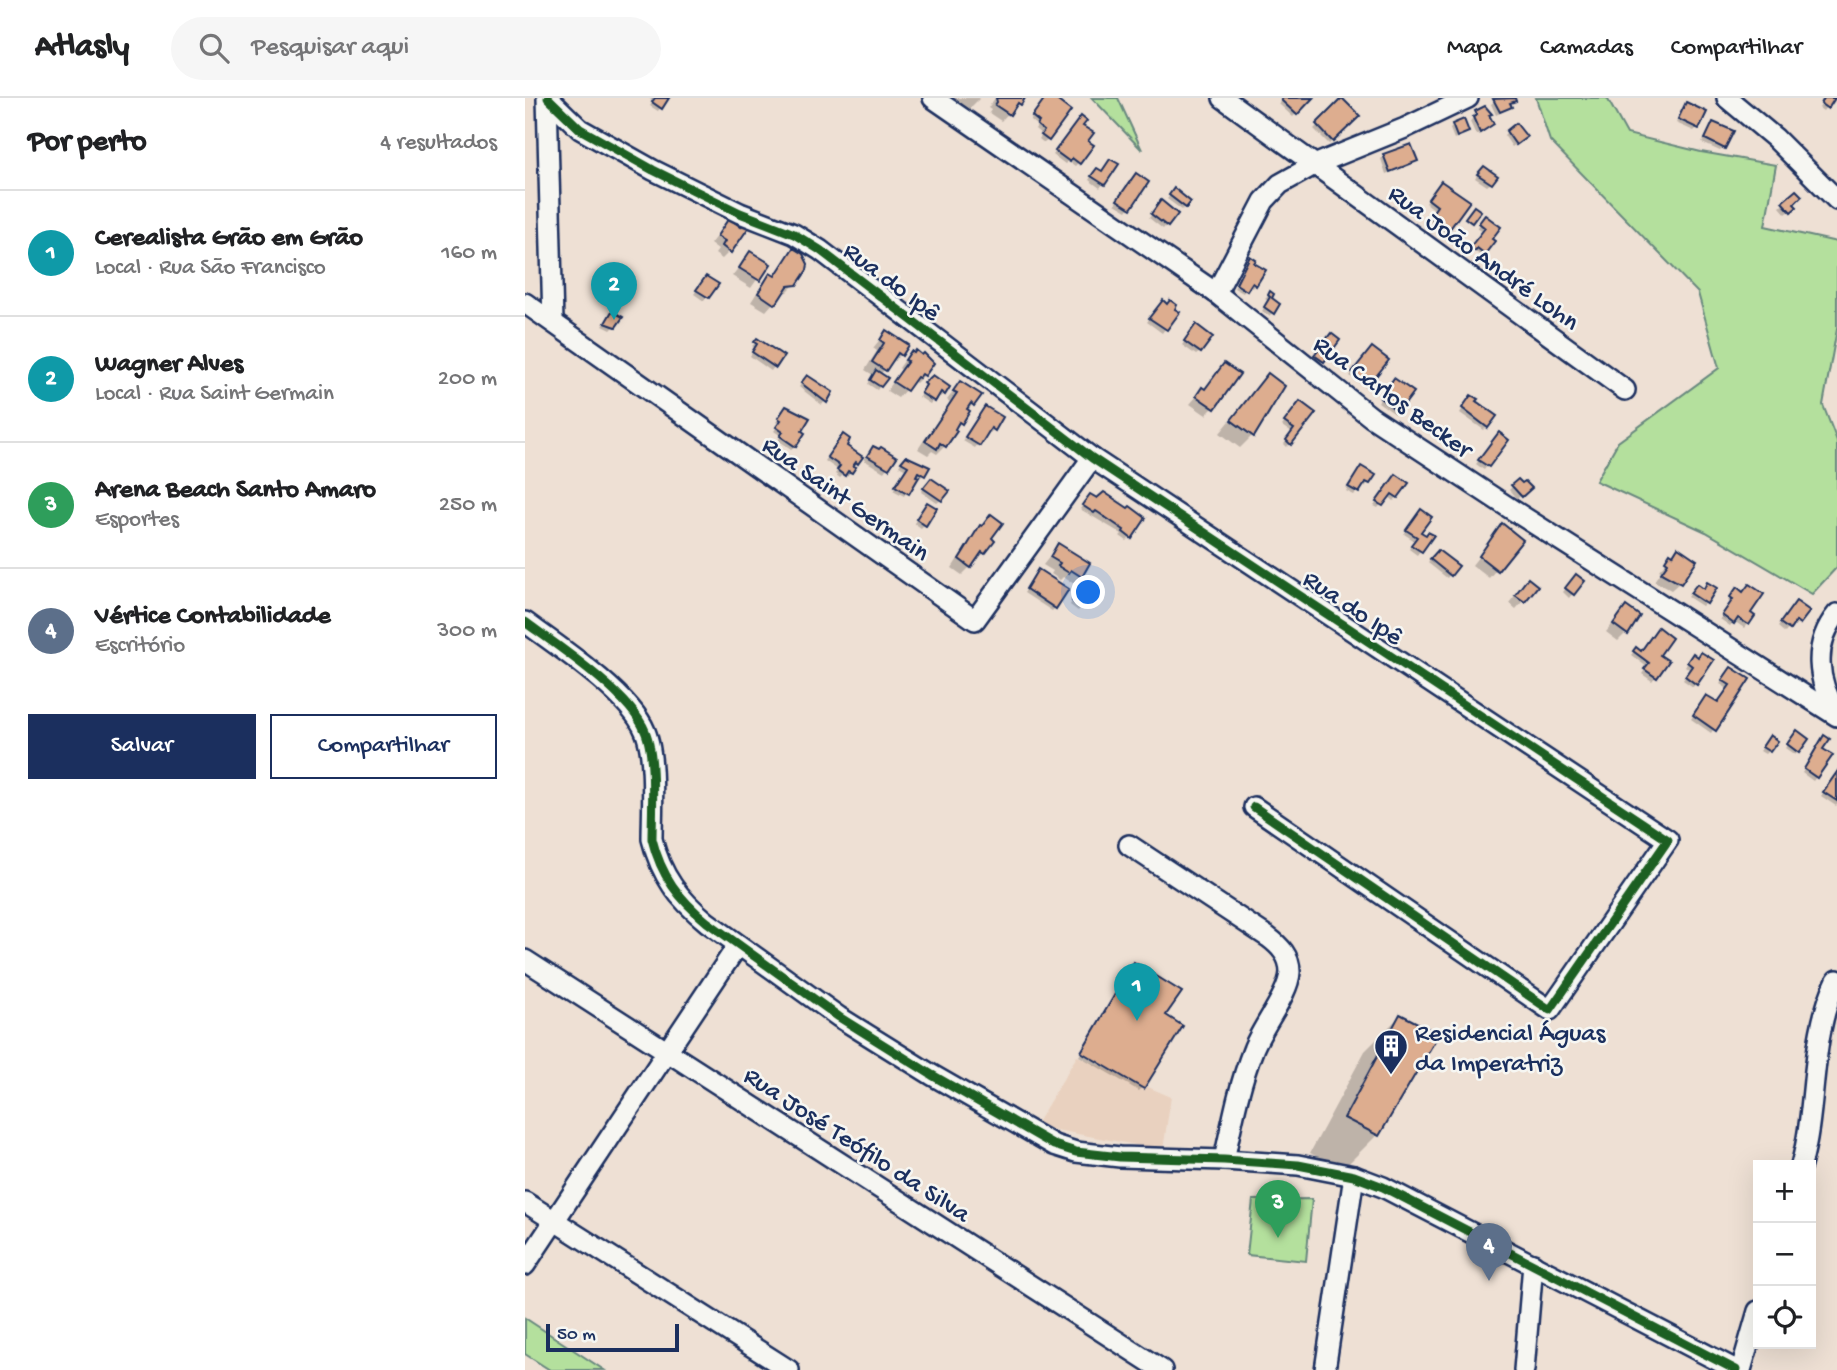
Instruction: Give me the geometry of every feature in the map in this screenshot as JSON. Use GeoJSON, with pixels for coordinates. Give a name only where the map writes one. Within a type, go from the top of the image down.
{"type":"FeatureCollection","features":[{"type":"Feature","properties":{"kind":"street"},"geometry":{"type":"LineString","coordinates":[[547,98],[553,322]]}},
{"type":"Feature","properties":{"kind":"street","name":"Rua do Ipê"},"geometry":{"type":"LineString","coordinates":[[547,98],[580,129],[653,170],[740,213],[794,234],[820,250],[1092,458],[1668,840],[1550,1010],[1254,807]]}},
{"type":"Feature","properties":{"kind":"street","name":"Rua Carlos Becker"},"geometry":{"type":"LineString","coordinates":[[933,98],[1216,293],[1371,417],[1837,715]]}},
{"type":"Feature","properties":{"kind":"street","name":"Rua João André Lohn"},"geometry":{"type":"LineString","coordinates":[[1223,98],[1625,390]]}},
{"type":"Feature","properties":{"kind":"street"},"geometry":{"type":"LineString","coordinates":[[1216,293],[1264,201],[1280,184],[1314,165],[1405,128],[1468,98]]}},
{"type":"Feature","properties":{"kind":"street"},"geometry":{"type":"LineString","coordinates":[[1727,98],[1775,138],[1837,200]]}},
{"type":"Feature","properties":{"kind":"street","name":"Rua Saint Germain"},"geometry":{"type":"LineString","coordinates":[[525,303],[975,620],[1092,458]]}},
{"type":"Feature","properties":{"kind":"street"},"geometry":{"type":"LineString","coordinates":[[1837,614],[1822,642],[1819,661],[1826,691],[1837,715]]}},
{"type":"Feature","properties":{"kind":"street"},"geometry":{"type":"LineString","coordinates":[[525,622],[582,663],[630,708],[645,731],[650,758],[652,839],[668,881],[687,905],[839,1017],[932,1075],[1054,1145],[1076,1152],[1120,1157],[1298,1165],[1354,1176],[1384,1187],[1738,1370],[1753,1326]]}},
{"type":"Feature","properties":{"kind":"street"},"geometry":{"type":"LineString","coordinates":[[1129,845],[1268,937],[1282,949],[1289,961],[1287,983],[1254,1046],[1243,1076],[1224,1160]]}},
{"type":"Feature","properties":{"kind":"street"},"geometry":{"type":"LineString","coordinates":[[525,1265],[738,945]]}},
{"type":"Feature","properties":{"kind":"street","name":"Rua José Teófilo da Silva"},"geometry":{"type":"LineString","coordinates":[[525,960],[1162,1370]]}},
{"type":"Feature","properties":{"kind":"street"},"geometry":{"type":"LineString","coordinates":[[1802,1160],[1822,1027],[1837,980]]}},
{"type":"Feature","properties":{"kind":"street"},"geometry":{"type":"LineString","coordinates":[[1325,1370],[1354,1176]]}},
{"type":"Feature","properties":{"kind":"street"},"geometry":{"type":"LineString","coordinates":[[525,1202],[789,1370]]}},
{"type":"Feature","properties":{"kind":"street"},"geometry":{"type":"LineString","coordinates":[[1524,1370],[1533,1264]]}},
{"type":"Feature","properties":{"kind":"shaded area"},"geometry":{"type":"Polygon","coordinates":[[[1077,1056],[1171,1097],[1163,1150],[1035,1126],[1077,1056]]]}},
{"type":"Feature","properties":{"kind":"green space"},"geometry":{"type":"Polygon","coordinates":[[[1092,98],[1118,98],[1142,150],[1092,98]]]}},
{"type":"Feature","properties":{"kind":"green space"},"geometry":{"type":"Polygon","coordinates":[[[1536,98],[1607,98],[1627,134],[1701,152],[1776,165],[1765,226],[1837,242],[1837,329],[1823,405],[1837,441],[1837,567],[1812,594],[1706,532],[1596,481],[1618,442],[1719,368],[1698,293],[1550,141],[1536,98]]]}},
{"type":"Feature","properties":{"kind":"green space"},"geometry":{"type":"Polygon","coordinates":[[[1312,1199],[1306,1261],[1247,1255],[1253,1200],[1312,1199]]]}},
{"type":"Feature","properties":{"kind":"green space"},"geometry":{"type":"Polygon","coordinates":[[[525,1318],[604,1370],[550,1370],[525,1354],[525,1318]]]}},
{"type":"Feature","properties":{"kind":"building"},"geometry":{"type":"Polygon","coordinates":[[[655,98],[669,98],[662,109],[652,102],[655,98]]]}},
{"type":"Feature","properties":{"kind":"building"},"geometry":{"type":"Polygon","coordinates":[[[996,98],[1025,98],[1010,115],[995,105],[996,98]]]}},
{"type":"Feature","properties":{"kind":"building"},"geometry":{"type":"Polygon","coordinates":[[[1045,98],[1054,98],[1071,111],[1049,141],[1041,135],[1044,131],[1032,116],[1045,98]]]}},
{"type":"Feature","properties":{"kind":"building"},"geometry":{"type":"Polygon","coordinates":[[[1313,98],[1297,115],[1281,100],[1313,98]]]}},
{"type":"Feature","properties":{"kind":"building"},"geometry":{"type":"Polygon","coordinates":[[[1342,98],[1360,116],[1333,142],[1316,124],[1342,98]]]}},
{"type":"Feature","properties":{"kind":"building"},"geometry":{"type":"Polygon","coordinates":[[[1515,98],[1516,101],[1510,103],[1512,107],[1500,112],[1493,99],[1515,98]]]}},
{"type":"Feature","properties":{"kind":"building"},"geometry":{"type":"Polygon","coordinates":[[[1824,98],[1835,98],[1828,109],[1821,104],[1824,98]]]}},
{"type":"Feature","properties":{"kind":"building"},"geometry":{"type":"Polygon","coordinates":[[[1686,102],[1707,112],[1699,129],[1678,119],[1686,102]]]}},
{"type":"Feature","properties":{"kind":"building"},"geometry":{"type":"Polygon","coordinates":[[[1485,106],[1492,114],[1489,115],[1494,124],[1480,133],[1473,117],[1477,115],[1475,111],[1485,106]]]}},
{"type":"Feature","properties":{"kind":"building"},"geometry":{"type":"Polygon","coordinates":[[[1081,116],[1087,121],[1083,126],[1094,133],[1088,141],[1094,145],[1080,164],[1072,158],[1070,162],[1055,151],[1081,116]]]}},
{"type":"Feature","properties":{"kind":"building"},"geometry":{"type":"Polygon","coordinates":[[[1464,119],[1469,132],[1457,137],[1452,124],[1464,119]]]}},
{"type":"Feature","properties":{"kind":"building"},"geometry":{"type":"Polygon","coordinates":[[[1713,122],[1734,131],[1725,149],[1705,139],[1713,122]]]}},
{"type":"Feature","properties":{"kind":"building"},"geometry":{"type":"Polygon","coordinates":[[[1516,123],[1527,137],[1516,145],[1506,131],[1516,123]]]}},
{"type":"Feature","properties":{"kind":"building"},"geometry":{"type":"Polygon","coordinates":[[[1411,144],[1418,161],[1390,172],[1383,154],[1411,144]]]}},
{"type":"Feature","properties":{"kind":"building"},"geometry":{"type":"Polygon","coordinates":[[[1110,159],[1119,164],[1105,185],[1091,176],[1097,168],[1102,171],[1110,159]]]}},
{"type":"Feature","properties":{"kind":"building"},"geometry":{"type":"Polygon","coordinates":[[[1484,166],[1498,176],[1492,184],[1477,174],[1484,166]]]}},
{"type":"Feature","properties":{"kind":"building"},"geometry":{"type":"Polygon","coordinates":[[[1136,173],[1149,182],[1131,209],[1117,200],[1136,173]]]}},
{"type":"Feature","properties":{"kind":"building"},"geometry":{"type":"Polygon","coordinates":[[[1441,181],[1470,201],[1449,230],[1430,216],[1437,206],[1428,199],[1441,181]]]}},
{"type":"Feature","properties":{"kind":"building"},"geometry":{"type":"Polygon","coordinates":[[[1174,188],[1191,202],[1186,208],[1169,195],[1174,188]]]}},
{"type":"Feature","properties":{"kind":"building"},"geometry":{"type":"Polygon","coordinates":[[[1796,190],[1802,196],[1794,204],[1797,207],[1791,212],[1782,202],[1796,190]]]}},
{"type":"Feature","properties":{"kind":"building"},"geometry":{"type":"Polygon","coordinates":[[[1161,200],[1178,214],[1168,227],[1151,214],[1161,200]]]}},
{"type":"Feature","properties":{"kind":"building"},"geometry":{"type":"Polygon","coordinates":[[[1474,206],[1481,211],[1472,223],[1465,218],[1474,206]]]}},
{"type":"Feature","properties":{"kind":"building"},"geometry":{"type":"Polygon","coordinates":[[[1485,215],[1501,227],[1485,254],[1470,247],[1485,228],[1479,223],[1485,215]]]}},
{"type":"Feature","properties":{"kind":"building"},"geometry":{"type":"Polygon","coordinates":[[[729,218],[741,227],[744,223],[749,227],[731,253],[722,246],[725,241],[717,236],[729,218]]]}},
{"type":"Feature","properties":{"kind":"building"},"geometry":{"type":"Polygon","coordinates":[[[793,248],[803,254],[808,264],[807,270],[797,285],[788,286],[774,304],[758,293],[770,273],[775,276],[793,248]]]}},
{"type":"Feature","properties":{"kind":"building"},"geometry":{"type":"Polygon","coordinates":[[[750,251],[771,264],[760,281],[739,268],[750,251]]]}},
{"type":"Feature","properties":{"kind":"building"},"geometry":{"type":"Polygon","coordinates":[[[1250,256],[1256,260],[1254,263],[1266,270],[1256,286],[1252,283],[1247,291],[1236,284],[1250,256]]]}},
{"type":"Feature","properties":{"kind":"building"},"geometry":{"type":"Polygon","coordinates":[[[706,276],[719,284],[709,298],[696,290],[706,276]]]}},
{"type":"Feature","properties":{"kind":"building"},"geometry":{"type":"Polygon","coordinates":[[[1270,291],[1274,294],[1272,298],[1280,304],[1274,314],[1264,307],[1270,297],[1270,291]]]}},
{"type":"Feature","properties":{"kind":"building"},"geometry":{"type":"Polygon","coordinates":[[[1163,300],[1167,304],[1170,300],[1177,305],[1175,309],[1180,312],[1167,330],[1149,318],[1163,300]]]}},
{"type":"Feature","properties":{"kind":"building"},"geometry":{"type":"Polygon","coordinates":[[[612,311],[623,317],[616,327],[605,323],[612,311]]]}},
{"type":"Feature","properties":{"kind":"building"},"geometry":{"type":"Polygon","coordinates":[[[1196,324],[1213,337],[1201,353],[1184,341],[1196,324]]]}},
{"type":"Feature","properties":{"kind":"building"},"geometry":{"type":"Polygon","coordinates":[[[886,330],[909,345],[902,356],[898,353],[886,371],[872,362],[884,343],[880,340],[886,330]]]}},
{"type":"Feature","properties":{"kind":"building"},"geometry":{"type":"Polygon","coordinates":[[[1331,333],[1340,340],[1324,362],[1314,355],[1331,333]]]}},
{"type":"Feature","properties":{"kind":"building"},"geometry":{"type":"Polygon","coordinates":[[[757,338],[784,356],[776,368],[752,352],[757,338]]]}},
{"type":"Feature","properties":{"kind":"building"},"geometry":{"type":"Polygon","coordinates":[[[1372,347],[1389,360],[1369,385],[1352,372],[1372,347]]]}},
{"type":"Feature","properties":{"kind":"building"},"geometry":{"type":"Polygon","coordinates":[[[916,350],[922,355],[924,353],[934,363],[925,376],[922,374],[917,377],[907,391],[893,382],[908,361],[905,360],[911,351],[914,353],[916,350]]]}},
{"type":"Feature","properties":{"kind":"building"},"geometry":{"type":"Polygon","coordinates":[[[1224,363],[1240,374],[1215,409],[1196,396],[1202,387],[1205,389],[1224,363]]]}},
{"type":"Feature","properties":{"kind":"building"},"geometry":{"type":"Polygon","coordinates":[[[876,370],[888,378],[881,387],[870,380],[876,370]]]}},
{"type":"Feature","properties":{"kind":"building"},"geometry":{"type":"Polygon","coordinates":[[[1268,373],[1285,386],[1254,437],[1231,420],[1268,373]]]}},
{"type":"Feature","properties":{"kind":"building"},"geometry":{"type":"Polygon","coordinates":[[[807,375],[833,392],[827,403],[801,383],[807,375]]]}},
{"type":"Feature","properties":{"kind":"building"},"geometry":{"type":"Polygon","coordinates":[[[933,375],[950,387],[945,395],[941,392],[935,402],[921,393],[926,385],[924,383],[933,375]]]}},
{"type":"Feature","properties":{"kind":"building"},"geometry":{"type":"Polygon","coordinates":[[[1394,378],[1414,392],[1399,412],[1380,398],[1394,378]]]}},
{"type":"Feature","properties":{"kind":"building"},"geometry":{"type":"Polygon","coordinates":[[[960,381],[982,395],[974,406],[971,403],[967,409],[970,411],[962,424],[959,422],[955,429],[957,431],[946,447],[940,443],[937,449],[925,441],[957,393],[953,391],[960,381]]]}},
{"type":"Feature","properties":{"kind":"building"},"geometry":{"type":"Polygon","coordinates":[[[1471,395],[1497,416],[1488,428],[1462,408],[1471,395]]]}},
{"type":"Feature","properties":{"kind":"building"},"geometry":{"type":"Polygon","coordinates":[[[1300,401],[1316,413],[1291,445],[1286,440],[1294,429],[1284,422],[1300,401]]]}},
{"type":"Feature","properties":{"kind":"building"},"geometry":{"type":"Polygon","coordinates":[[[786,406],[810,418],[796,447],[780,436],[783,432],[776,427],[786,406]]]}},
{"type":"Feature","properties":{"kind":"building"},"geometry":{"type":"Polygon","coordinates":[[[985,406],[1003,417],[995,431],[991,428],[980,446],[965,437],[985,406]]]}},
{"type":"Feature","properties":{"kind":"building"},"geometry":{"type":"Polygon","coordinates":[[[1499,432],[1509,440],[1489,467],[1478,460],[1499,432]]]}},
{"type":"Feature","properties":{"kind":"building"},"geometry":{"type":"Polygon","coordinates":[[[843,434],[850,439],[847,446],[863,457],[853,466],[856,467],[852,473],[848,471],[845,476],[837,470],[840,466],[827,457],[843,434]]]}},
{"type":"Feature","properties":{"kind":"building"},"geometry":{"type":"Polygon","coordinates":[[[873,446],[879,449],[881,447],[897,457],[889,469],[867,456],[873,446]]]}},
{"type":"Feature","properties":{"kind":"building"},"geometry":{"type":"Polygon","coordinates":[[[906,456],[930,467],[925,476],[918,472],[916,476],[919,477],[909,494],[895,486],[908,466],[901,462],[906,456]]]}},
{"type":"Feature","properties":{"kind":"building"},"geometry":{"type":"Polygon","coordinates":[[[1361,466],[1376,475],[1370,484],[1366,482],[1359,493],[1348,487],[1361,466]]]}},
{"type":"Feature","properties":{"kind":"building"},"geometry":{"type":"Polygon","coordinates":[[[1396,474],[1409,483],[1398,498],[1392,494],[1383,506],[1376,502],[1396,474]]]}},
{"type":"Feature","properties":{"kind":"building"},"geometry":{"type":"Polygon","coordinates":[[[931,478],[950,491],[942,501],[923,488],[931,478]]]}},
{"type":"Feature","properties":{"kind":"building"},"geometry":{"type":"Polygon","coordinates":[[[1518,479],[1522,483],[1525,481],[1532,488],[1522,497],[1511,485],[1518,479]]]}},
{"type":"Feature","properties":{"kind":"building"},"geometry":{"type":"Polygon","coordinates":[[[1104,492],[1146,518],[1132,539],[1124,530],[1082,505],[1090,494],[1097,498],[1104,492]]]}},
{"type":"Feature","properties":{"kind":"building"},"geometry":{"type":"Polygon","coordinates":[[[927,502],[937,508],[926,526],[916,519],[927,502]]]}},
{"type":"Feature","properties":{"kind":"building"},"geometry":{"type":"Polygon","coordinates":[[[1421,509],[1432,517],[1421,532],[1434,535],[1422,552],[1411,545],[1417,537],[1406,530],[1421,509]]]}},
{"type":"Feature","properties":{"kind":"building"},"geometry":{"type":"Polygon","coordinates":[[[991,514],[1003,523],[992,538],[995,541],[985,554],[982,552],[971,568],[959,559],[980,525],[982,526],[991,514]]]}},
{"type":"Feature","properties":{"kind":"building"},"geometry":{"type":"Polygon","coordinates":[[[1502,523],[1523,540],[1498,571],[1479,556],[1502,523]]]}},
{"type":"Feature","properties":{"kind":"building"},"geometry":{"type":"Polygon","coordinates":[[[1058,543],[1090,563],[1082,577],[1071,570],[1069,573],[1050,557],[1058,543]]]}},
{"type":"Feature","properties":{"kind":"building"},"geometry":{"type":"Polygon","coordinates":[[[1678,547],[1697,560],[1681,584],[1661,573],[1668,563],[1665,561],[1670,553],[1673,555],[1678,547]]]}},
{"type":"Feature","properties":{"kind":"building"},"geometry":{"type":"Polygon","coordinates":[[[1438,550],[1459,566],[1451,576],[1430,559],[1438,550]]]}},
{"type":"Feature","properties":{"kind":"building"},"geometry":{"type":"Polygon","coordinates":[[[1038,569],[1069,589],[1056,609],[1026,589],[1038,569]]]}},
{"type":"Feature","properties":{"kind":"building"},"geometry":{"type":"Polygon","coordinates":[[[1576,574],[1585,581],[1574,595],[1565,588],[1576,574]]]}},
{"type":"Feature","properties":{"kind":"building"},"geometry":{"type":"Polygon","coordinates":[[[1528,578],[1538,586],[1525,602],[1515,595],[1528,578]]]}},
{"type":"Feature","properties":{"kind":"building"},"geometry":{"type":"Polygon","coordinates":[[[1707,582],[1717,588],[1707,604],[1690,593],[1697,584],[1704,589],[1707,582]]]}},
{"type":"Feature","properties":{"kind":"building"},"geometry":{"type":"Polygon","coordinates":[[[1749,584],[1764,594],[1751,613],[1755,616],[1749,625],[1738,618],[1734,624],[1722,615],[1733,599],[1730,597],[1737,587],[1743,592],[1749,584]]]}},
{"type":"Feature","properties":{"kind":"building"},"geometry":{"type":"Polygon","coordinates":[[[1075,595],[1087,603],[1083,608],[1072,601],[1075,595]]]}},
{"type":"Feature","properties":{"kind":"building"},"geometry":{"type":"Polygon","coordinates":[[[1796,601],[1810,611],[1800,624],[1796,621],[1790,630],[1780,623],[1796,601]]]}},
{"type":"Feature","properties":{"kind":"building"},"geometry":{"type":"Polygon","coordinates":[[[1626,606],[1640,616],[1628,635],[1613,624],[1626,606]]]}},
{"type":"Feature","properties":{"kind":"building"},"geometry":{"type":"Polygon","coordinates":[[[1658,627],[1672,638],[1660,655],[1669,661],[1657,678],[1644,669],[1649,663],[1633,651],[1636,647],[1641,651],[1658,627]]]}},
{"type":"Feature","properties":{"kind":"building"},"geometry":{"type":"Polygon","coordinates":[[[1701,652],[1714,660],[1697,685],[1685,676],[1692,666],[1687,662],[1693,653],[1698,657],[1701,652]]]}},
{"type":"Feature","properties":{"kind":"building"},"geometry":{"type":"Polygon","coordinates":[[[1731,667],[1750,679],[1716,731],[1693,715],[1706,695],[1718,702],[1730,685],[1722,680],[1731,667]]]}},
{"type":"Feature","properties":{"kind":"building"},"geometry":{"type":"Polygon","coordinates":[[[1797,730],[1809,739],[1799,753],[1787,744],[1797,730]]]}},
{"type":"Feature","properties":{"kind":"building"},"geometry":{"type":"Polygon","coordinates":[[[1770,735],[1778,741],[1770,752],[1762,747],[1770,735]]]}},
{"type":"Feature","properties":{"kind":"building"},"geometry":{"type":"Polygon","coordinates":[[[1824,735],[1830,739],[1823,749],[1833,755],[1817,778],[1804,769],[1824,735]]]}},
{"type":"Feature","properties":{"kind":"building"},"geometry":{"type":"Polygon","coordinates":[[[1837,772],[1837,801],[1823,792],[1837,772]]]}},
{"type":"Feature","properties":{"kind":"building"},"geometry":{"type":"Polygon","coordinates":[[[1134,962],[1182,992],[1166,1015],[1183,1026],[1144,1089],[1081,1052],[1134,962]]]}},
{"type":"Feature","properties":{"kind":"building","name":"Residencial Águas da Imperatriz"},"geometry":{"type":"Polygon","coordinates":[[[1400,1014],[1439,1034],[1379,1136],[1344,1118],[1400,1014]]]}},
{"type":"Feature","properties":{"kind":"cycle path"},"geometry":{"type":"LineString","coordinates":[[548,98],[580,129],[653,170],[740,213],[794,234],[820,250],[1092,458],[1668,840],[1550,1010],[1254,807]]}},
{"type":"Feature","properties":{"kind":"cycle path"},"geometry":{"type":"LineString","coordinates":[[525,622],[592,672],[625,702],[637,717],[645,731],[651,754],[652,839],[660,864],[672,886],[688,905],[707,922],[839,1017],[932,1075],[1054,1145],[1076,1152],[1120,1157],[1298,1165],[1354,1176],[1383,1187],[1736,1370]]}},
{"type":"Feature","properties":{"kind":"place","name":"Wagner Alves"},"geometry":{"type":"Point","coordinates":[614,320]}},
{"type":"Feature","properties":{"kind":"place","name":"Cerealista Grão em Grão"},"geometry":{"type":"Point","coordinates":[1137,1021]}},
{"type":"Feature","properties":{"kind":"place","name":"Residencial Águas da Imperatriz"},"geometry":{"type":"Point","coordinates":[1391,1076]}},
{"type":"Feature","properties":{"kind":"place","name":"Arena Beach Santo Amaro"},"geometry":{"type":"Point","coordinates":[1278,1238]}},
{"type":"Feature","properties":{"kind":"place","name":"Vértice Contabilidade"},"geometry":{"type":"Point","coordinates":[1489,1281]}}]}
